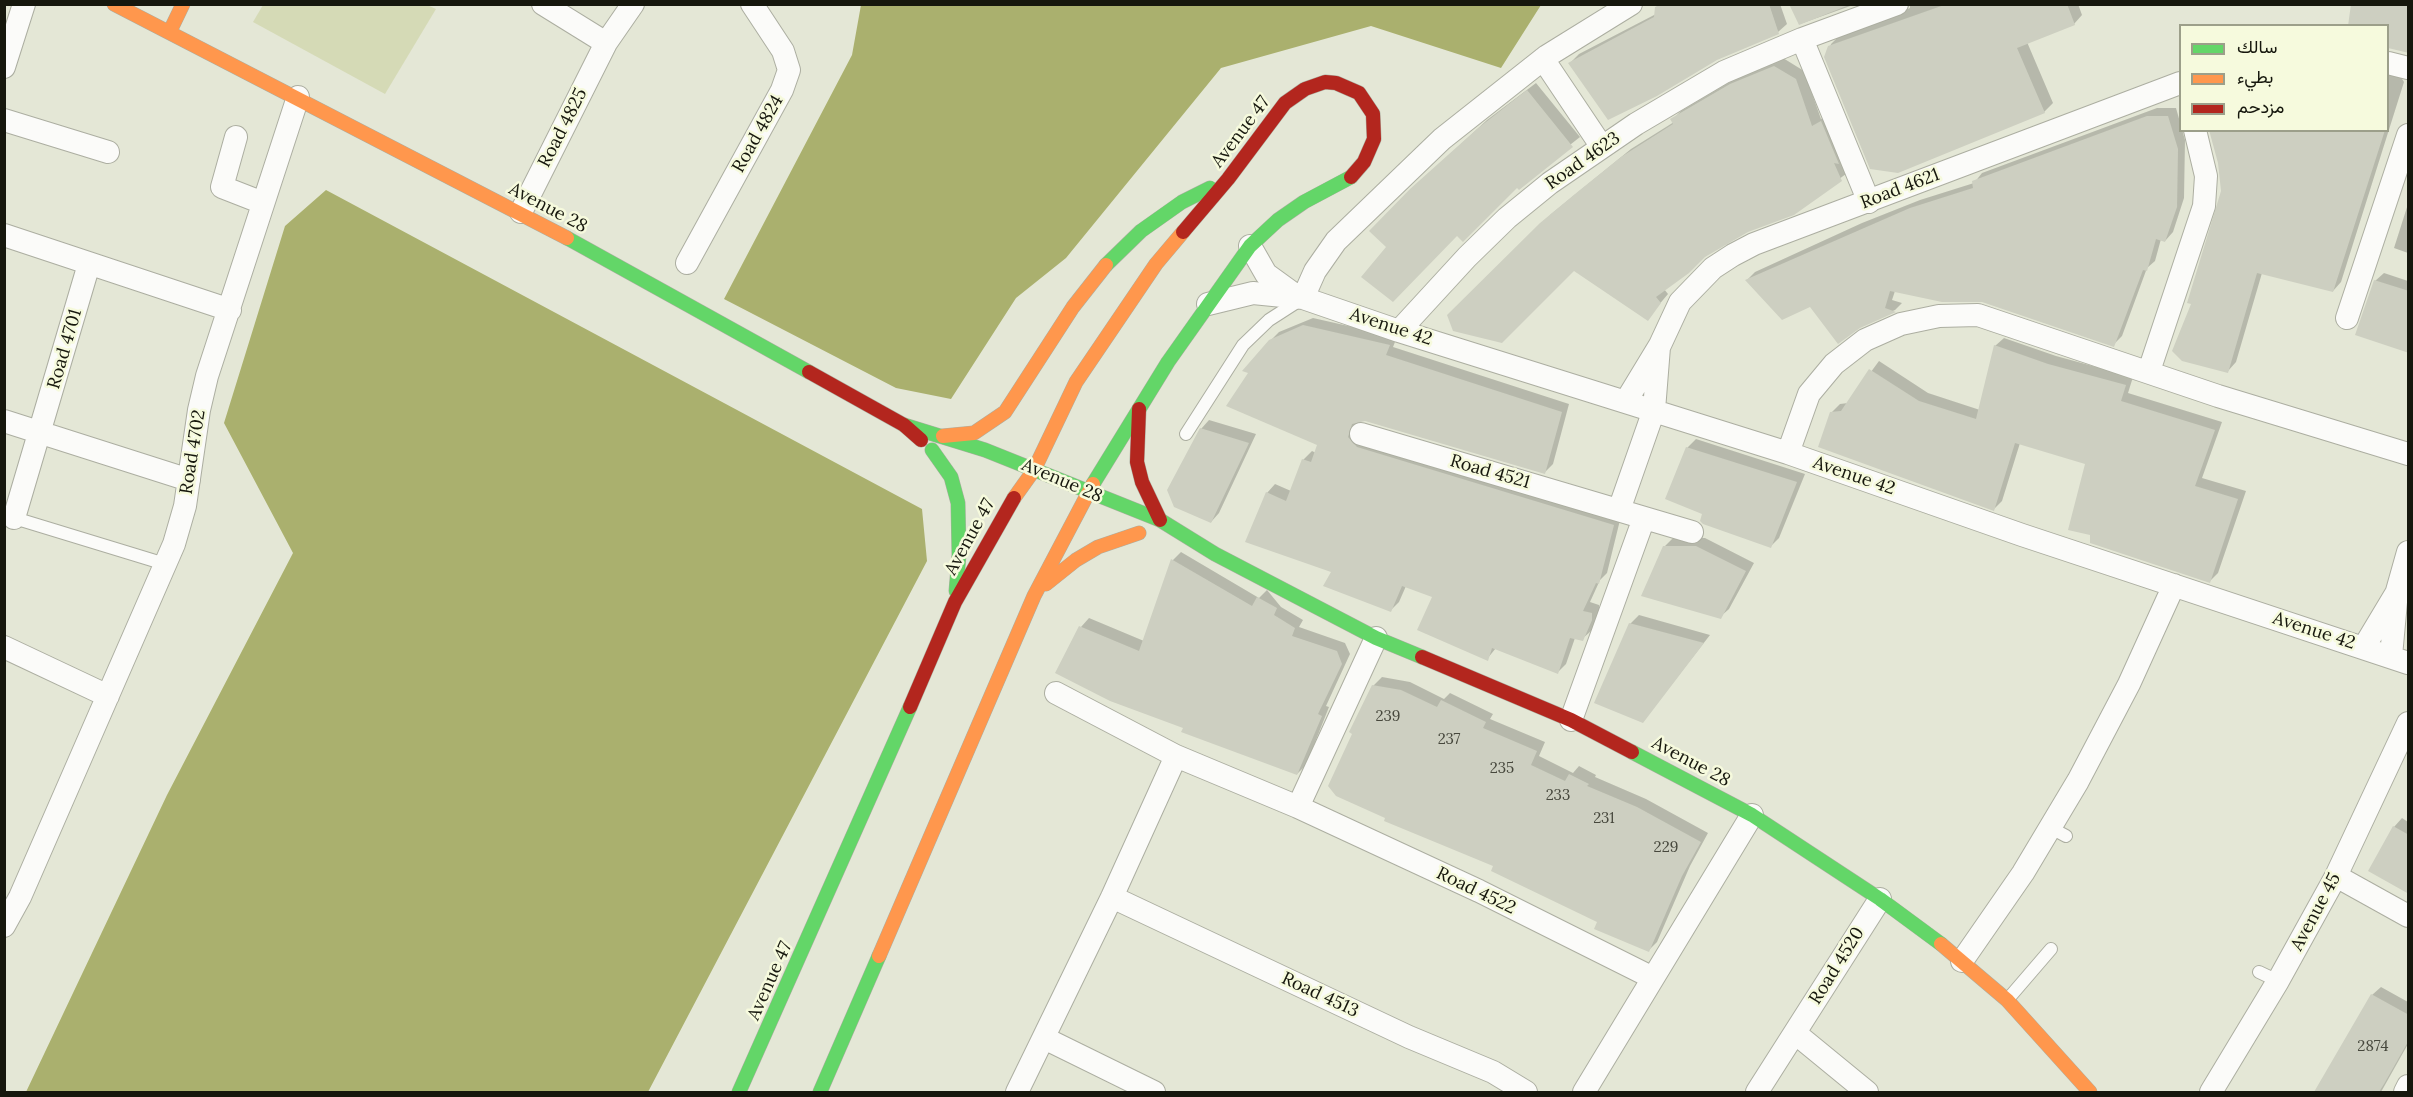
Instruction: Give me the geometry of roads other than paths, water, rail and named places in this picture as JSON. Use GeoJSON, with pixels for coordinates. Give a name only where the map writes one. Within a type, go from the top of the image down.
{"type":"FeatureCollection","features":[{"type":"Feature","properties":{"kind":"street"},"geometry":{"type":"LineString","coordinates":[[4,67],[24,4]]}},
{"type":"Feature","properties":{"kind":"street","name":"Avenue 28"},"geometry":{"type":"LineString","coordinates":[[114,4],[298,97],[396,151],[521,212],[904,425],[932,450],[953,457]]}},
{"type":"Feature","properties":{"kind":"street"},"geometry":{"type":"LineString","coordinates":[[170,32],[183,4]]}},
{"type":"Feature","properties":{"kind":"street"},"geometry":{"type":"LineString","coordinates":[[543,4],[606,43]]}},
{"type":"Feature","properties":{"kind":"street","name":"Road 4825"},"geometry":{"type":"LineString","coordinates":[[521,212],[606,43],[633,4]]}},
{"type":"Feature","properties":{"kind":"street","name":"Road 4824"},"geometry":{"type":"LineString","coordinates":[[687,262],[782,90],[789,70],[783,51],[752,4]]}},
{"type":"Feature","properties":{"kind":"street"},"geometry":{"type":"LineString","coordinates":[[1300,297],[1336,241],[1442,139],[1543,59],[1631,4]]}},
{"type":"Feature","properties":{"kind":"street"},"geometry":{"type":"LineString","coordinates":[[1869,202],[1802,39],[1897,4]]}},
{"type":"Feature","properties":{"kind":"street","name":"Road 4623"},"geometry":{"type":"LineString","coordinates":[[1399,331],[1467,257],[1507,218],[1550,183],[1636,124],[1724,72],[1802,39]]}},
{"type":"Feature","properties":{"kind":"street"},"geometry":{"type":"LineString","coordinates":[[1543,59],[1602,147]]}},
{"type":"Feature","properties":{"kind":"street"},"geometry":{"type":"LineString","coordinates":[[2389,63],[2409,68]]}},
{"type":"Feature","properties":{"kind":"street","name":"Avenue 47"},"geometry":{"type":"LineString","coordinates":[[739,1092],[825,903],[955,602],[1005,510],[1017,482],[1034,470],[1076,382],[1156,264],[1228,179],[1285,103],[1305,89],[1325,82],[1336,83],[1359,93],[1373,114],[1374,139],[1364,162],[1353,176],[1304,202],[1278,220],[1250,246],[1208,304],[1089,490],[1074,506],[820,1092]]}},
{"type":"Feature","properties":{"kind":"street","name":"Road 4621"},"geometry":{"type":"LineString","coordinates":[[1626,401],[1660,345],[1680,302],[1713,268],[1754,244],[2179,84]]}},
{"type":"Feature","properties":{"kind":"street","name":"Road 4702"},"geometry":{"type":"LineString","coordinates":[[4,927],[12,893],[108,696],[180,525],[199,410],[298,97]]}},
{"type":"Feature","properties":{"kind":"street"},"geometry":{"type":"LineString","coordinates":[[4,120],[108,152]]}},
{"type":"Feature","properties":{"kind":"street"},"geometry":{"type":"LineString","coordinates":[[2150,371],[2204,206],[2206,176],[2195,132]]}},
{"type":"Feature","properties":{"kind":"street"},"geometry":{"type":"LineString","coordinates":[[2347,318],[2409,135]]}},
{"type":"Feature","properties":{"kind":"street"},"geometry":{"type":"LineString","coordinates":[[236,137],[222,187],[263,203]]}},
{"type":"Feature","properties":{"kind":"street"},"geometry":{"type":"LineString","coordinates":[[943,436],[974,433],[991,424],[1005,412],[1073,307],[1104,267],[1141,231],[1182,202],[1228,179]]}},
{"type":"Feature","properties":{"kind":"street"},"geometry":{"type":"LineString","coordinates":[[4,235],[230,310]]}},
{"type":"Feature","properties":{"kind":"street","name":"Avenue 42"},"geometry":{"type":"LineString","coordinates":[[1250,246],[1266,274],[1300,297]]}},
{"type":"Feature","properties":{"kind":"street","name":"Road 4701"},"geometry":{"type":"LineString","coordinates":[[9,517],[40,433],[90,264]]}},
{"type":"Feature","properties":{"kind":"street","name":"Avenue 42"},"geometry":{"type":"LineString","coordinates":[[1208,304],[1253,293],[1300,297],[1399,331],[1788,453],[2174,585],[2400,659]]}},
{"type":"Feature","properties":{"kind":"street"},"geometry":{"type":"LineString","coordinates":[[1788,453],[1809,394],[1834,364],[1865,340],[1910,322],[1939,316],[1978,315],[2150,371],[2218,396],[2409,454]]}},
{"type":"Feature","properties":{"kind":"street","name":"Road 4621"},"geometry":{"type":"LineString","coordinates":[[1654,410],[1660,345]]}},
{"type":"Feature","properties":{"kind":"street"},"geometry":{"type":"LineString","coordinates":[[1139,409],[1137,462],[1142,482],[1160,520]]}},
{"type":"Feature","properties":{"kind":"street"},"geometry":{"type":"LineString","coordinates":[[1619,510],[1654,410]]}},
{"type":"Feature","properties":{"kind":"street"},"geometry":{"type":"LineString","coordinates":[[4,421],[189,480]]}},
{"type":"Feature","properties":{"kind":"street","name":"Avenue 28"},"geometry":{"type":"LineString","coordinates":[[904,425],[943,436],[1089,490],[1160,520],[1215,554],[1376,638],[1570,720],[1752,815],[1880,899],[1962,961],[2007,1000],[2090,1092]]}},
{"type":"Feature","properties":{"kind":"street","name":"Road 4521"},"geometry":{"type":"LineString","coordinates":[[1360,434],[1692,532]]}},
{"type":"Feature","properties":{"kind":"street"},"geometry":{"type":"LineString","coordinates":[[932,450],[951,477],[958,503],[959,555],[955,602]]}},
{"type":"Feature","properties":{"kind":"street","name":"Avenue 28"},"geometry":{"type":"LineString","coordinates":[[1017,482],[1041,492]]}},
{"type":"Feature","properties":{"kind":"street","name":"Avenue 28"},"geometry":{"type":"LineString","coordinates":[[1074,506],[1095,514]]}},
{"type":"Feature","properties":{"kind":"street"},"geometry":{"type":"LineString","coordinates":[[1570,720],[1644,518]]}},
{"type":"Feature","properties":{"kind":"street"},"geometry":{"type":"LineString","coordinates":[[1034,596],[1076,560],[1098,547],[1145,535],[1121,525]]}},
{"type":"Feature","properties":{"kind":"street","name":"Avenue 28"},"geometry":{"type":"LineString","coordinates":[[1171,544],[1215,554]]}},
{"type":"Feature","properties":{"kind":"street"},"geometry":{"type":"LineString","coordinates":[[2364,647],[2397,591],[2409,552]]}},
{"type":"Feature","properties":{"kind":"street"},"geometry":{"type":"LineString","coordinates":[[1962,961],[2058,832],[2174,585]]}},
{"type":"Feature","properties":{"kind":"street"},"geometry":{"type":"LineString","coordinates":[[2397,591],[2400,659]]}},
{"type":"Feature","properties":{"kind":"street"},"geometry":{"type":"LineString","coordinates":[[1298,807],[1376,638]]}},
{"type":"Feature","properties":{"kind":"street"},"geometry":{"type":"LineString","coordinates":[[4,647],[108,696]]}},
{"type":"Feature","properties":{"kind":"street","name":"Road 4522"},"geometry":{"type":"LineString","coordinates":[[1056,693],[1176,756],[1298,807],[1479,891],[1653,978]]}},
{"type":"Feature","properties":{"kind":"street","name":"Avenue 45"},"geometry":{"type":"LineString","coordinates":[[2211,1092],[2269,976],[2336,876],[2409,723]]}},
{"type":"Feature","properties":{"kind":"street"},"geometry":{"type":"LineString","coordinates":[[1017,1092],[1112,897],[1176,756]]}},
{"type":"Feature","properties":{"kind":"street"},"geometry":{"type":"LineString","coordinates":[[1584,1092],[1752,815]]}},
{"type":"Feature","properties":{"kind":"street"},"geometry":{"type":"LineString","coordinates":[[2336,876],[2409,916]]}},
{"type":"Feature","properties":{"kind":"street","name":"Road 4513"},"geometry":{"type":"LineString","coordinates":[[1112,897],[1409,1037],[1492,1072],[1526,1092]]}},
{"type":"Feature","properties":{"kind":"street","name":"Road 4520"},"geometry":{"type":"LineString","coordinates":[[1757,1092],[1880,899]]}},
{"type":"Feature","properties":{"kind":"street"},"geometry":{"type":"LineString","coordinates":[[1795,1033],[1867,1092]]}},
{"type":"Feature","properties":{"kind":"street"},"geometry":{"type":"LineString","coordinates":[[1044,1038],[1154,1092]]}},
{"type":"Feature","properties":{"kind":"street"},"geometry":{"type":"LineString","coordinates":[[2404,1092],[2409,1086]]}},
{"type":"Feature","properties":{"kind":"lane"},"geometry":{"type":"LineString","coordinates":[[1185,434],[1243,345],[1269,320],[1300,297]]}},
{"type":"Feature","properties":{"kind":"lane"},"geometry":{"type":"LineString","coordinates":[[9,517],[165,564]]}},
{"type":"Feature","properties":{"kind":"lane"},"geometry":{"type":"LineString","coordinates":[[2007,1000],[2051,949]]}}]}
